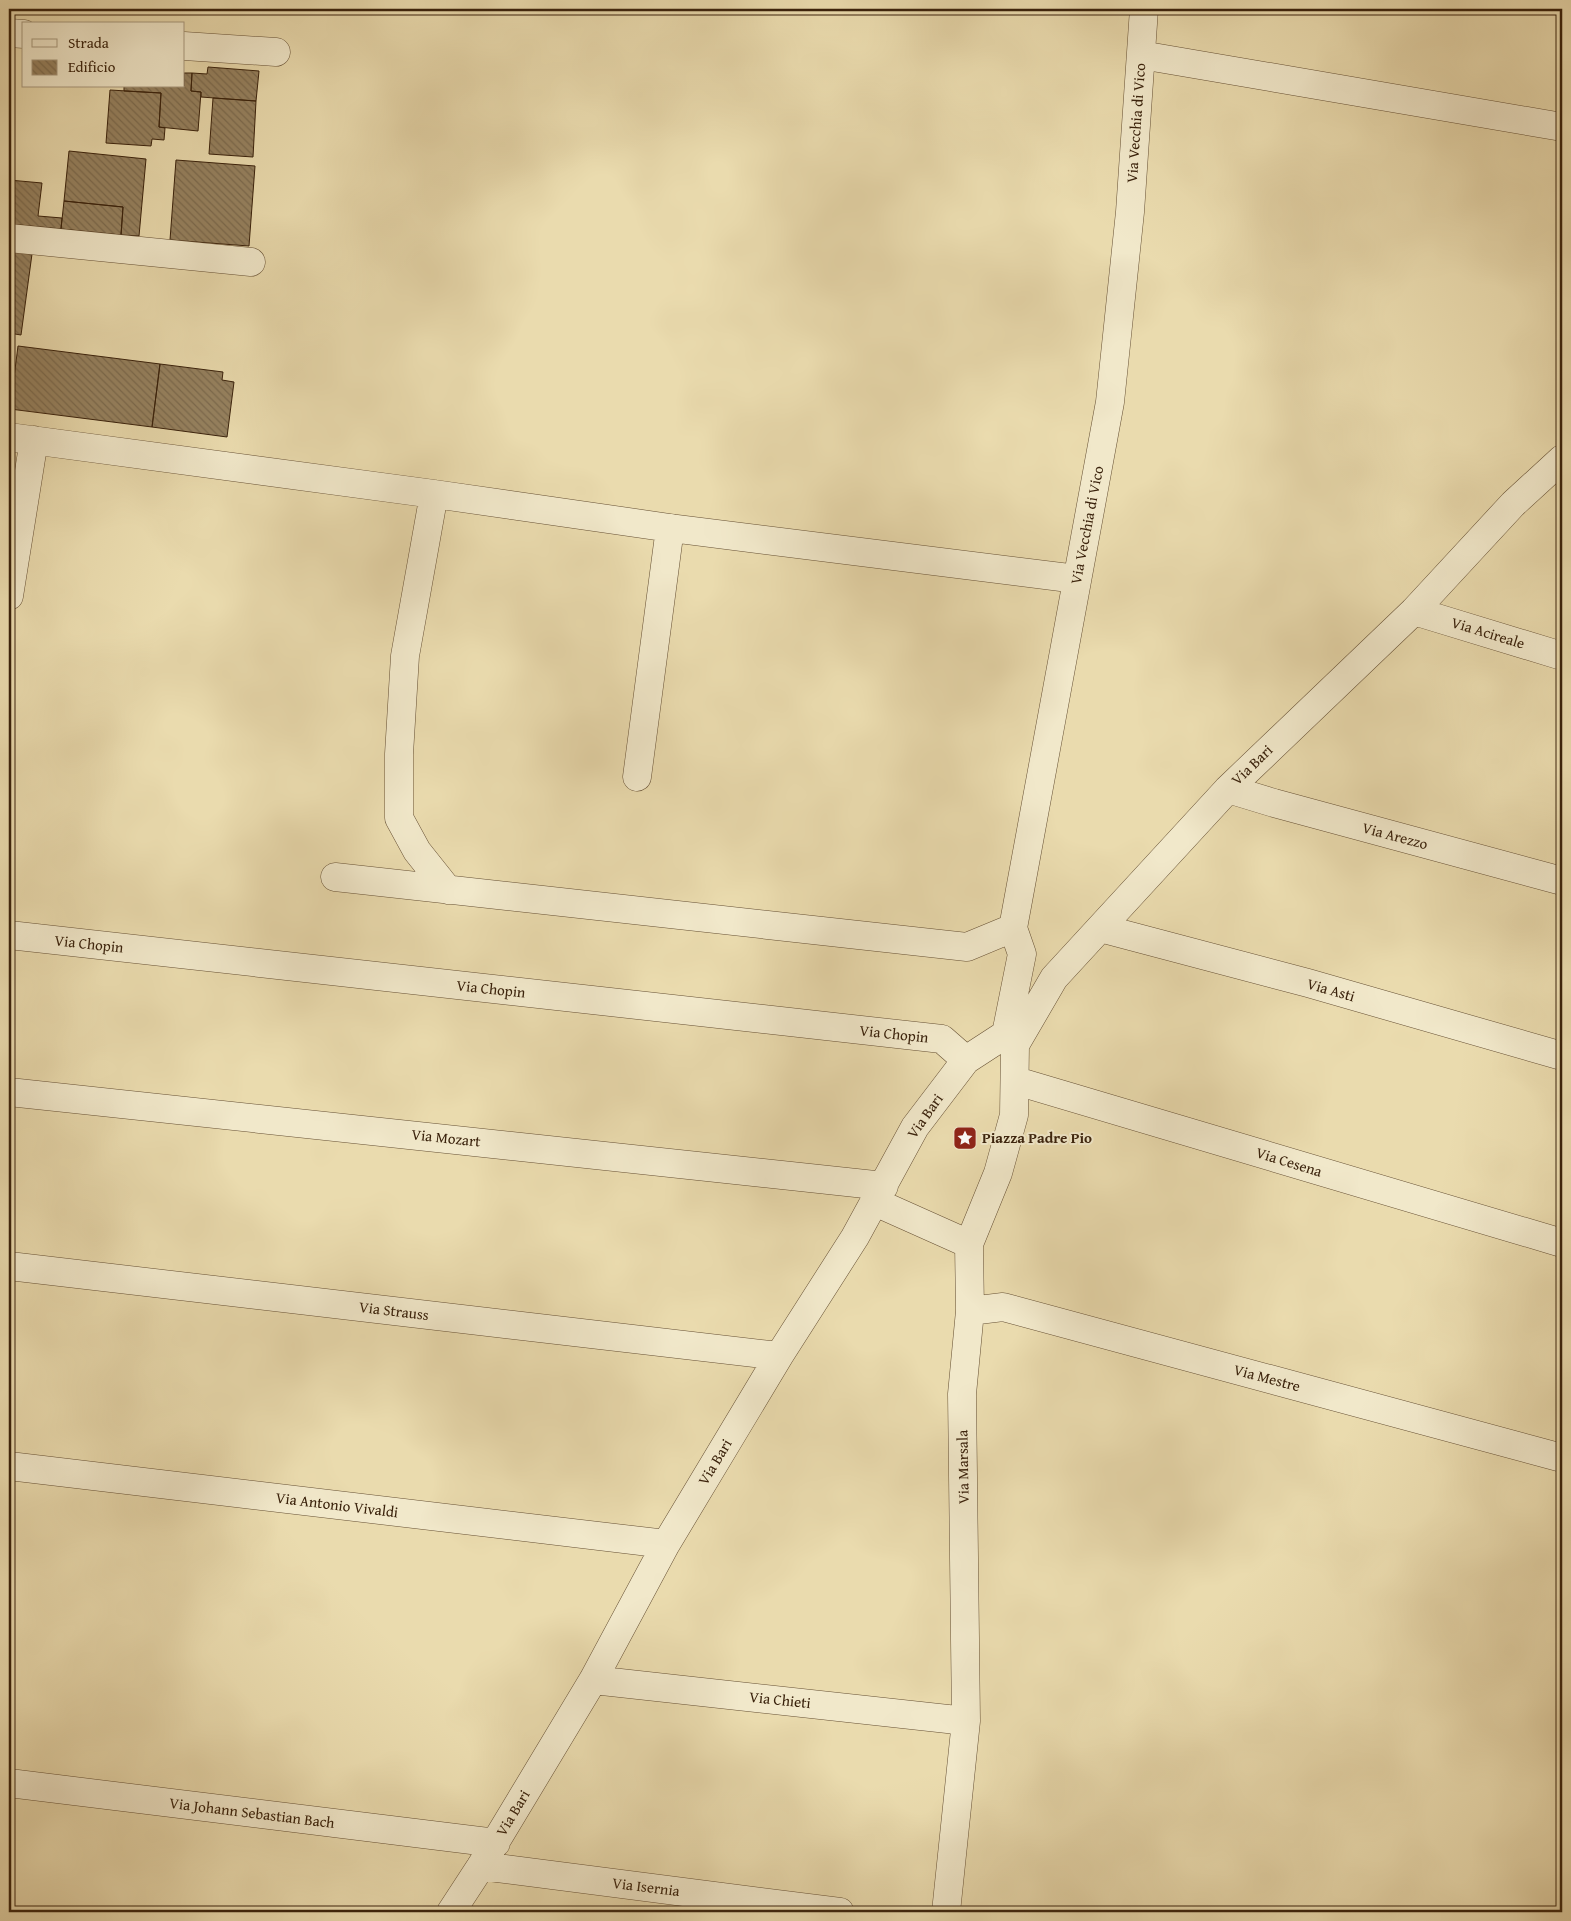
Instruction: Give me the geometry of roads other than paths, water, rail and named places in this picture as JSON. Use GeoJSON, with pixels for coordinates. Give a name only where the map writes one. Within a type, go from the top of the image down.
{"type":"FeatureCollection","features":[{"type":"Feature","properties":{"kind":"street","name":"Via Vecchia di Vico"},"geometry":{"type":"LineString","coordinates":[[1011,1040],[1022,954],[1013,928],[1110,402],[1130,212],[1144,9]]}},
{"type":"Feature","properties":{"kind":"street"},"geometry":{"type":"LineString","coordinates":[[9,33],[22,34]]}},
{"type":"Feature","properties":{"kind":"street"},"geometry":{"type":"LineString","coordinates":[[185,46],[276,52]]}},
{"type":"Feature","properties":{"kind":"street"},"geometry":{"type":"LineString","coordinates":[[1142,55],[1562,127]]}},
{"type":"Feature","properties":{"kind":"street"},"geometry":{"type":"LineString","coordinates":[[9,238],[251,262]]}},
{"type":"Feature","properties":{"kind":"street"},"geometry":{"type":"LineString","coordinates":[[9,596],[22,439],[434,494],[670,528],[1077,579]]}},
{"type":"Feature","properties":{"kind":"street","name":"Via Bari"},"geometry":{"type":"LineString","coordinates":[[451,1912],[482,1866],[593,1680],[666,1544],[779,1356],[855,1237],[915,1127],[966,1060],[1011,1040],[1054,978],[1228,789],[1414,611],[1513,504],[1562,459]]}},
{"type":"Feature","properties":{"kind":"street"},"geometry":{"type":"LineString","coordinates":[[434,494],[406,656],[399,754],[399,818],[417,851],[448,890]]}},
{"type":"Feature","properties":{"kind":"street"},"geometry":{"type":"LineString","coordinates":[[636,777],[670,528]]}},
{"type":"Feature","properties":{"kind":"street","name":"Via Acireale"},"geometry":{"type":"LineString","coordinates":[[1414,611],[1562,656]]}},
{"type":"Feature","properties":{"kind":"street","name":"Via Arezzo"},"geometry":{"type":"LineString","coordinates":[[1228,789],[1562,881]]}},
{"type":"Feature","properties":{"kind":"street"},"geometry":{"type":"LineString","coordinates":[[335,877],[967,947],[1013,928]]}},
{"type":"Feature","properties":{"kind":"street","name":"Via Asti"},"geometry":{"type":"LineString","coordinates":[[1100,928],[1308,983],[1562,1056]]}},
{"type":"Feature","properties":{"kind":"street","name":"Via Chopin"},"geometry":{"type":"LineString","coordinates":[[9,935],[942,1039],[966,1060]]}},
{"type":"Feature","properties":{"kind":"street","name":"Via Marsala"},"geometry":{"type":"LineString","coordinates":[[946,1912],[966,1721],[962,1394],[970,1311],[969,1244],[998,1173],[1014,1114],[1016,1081],[1011,1040]]}},
{"type":"Feature","properties":{"kind":"street","name":"Via Cesena"},"geometry":{"type":"LineString","coordinates":[[1016,1081],[1562,1242]]}},
{"type":"Feature","properties":{"kind":"street","name":"Via Mozart"},"geometry":{"type":"LineString","coordinates":[[9,1092],[879,1194],[969,1244]]}},
{"type":"Feature","properties":{"kind":"street","name":"Via Strauss"},"geometry":{"type":"LineString","coordinates":[[9,1266],[779,1356]]}},
{"type":"Feature","properties":{"kind":"street","name":"Via Mestre"},"geometry":{"type":"LineString","coordinates":[[970,1311],[1003,1307],[1562,1458]]}},
{"type":"Feature","properties":{"kind":"street","name":"Via Antonio Vivaldi"},"geometry":{"type":"LineString","coordinates":[[9,1466],[666,1544]]}},
{"type":"Feature","properties":{"kind":"street","name":"Via Chieti"},"geometry":{"type":"LineString","coordinates":[[593,1680],[966,1721]]}},
{"type":"Feature","properties":{"kind":"street","name":"Via Johann Sebastian Bach"},"geometry":{"type":"LineString","coordinates":[[9,1783],[496,1843]]}},
{"type":"Feature","properties":{"kind":"street","name":"Via Isernia"},"geometry":{"type":"LineString","coordinates":[[482,1866],[840,1912]]}},
{"type":"Feature","properties":{"kind":"place","name":"Piazza Padre Pio"},"geometry":{"type":"Point","coordinates":[965,1138]}}]}
